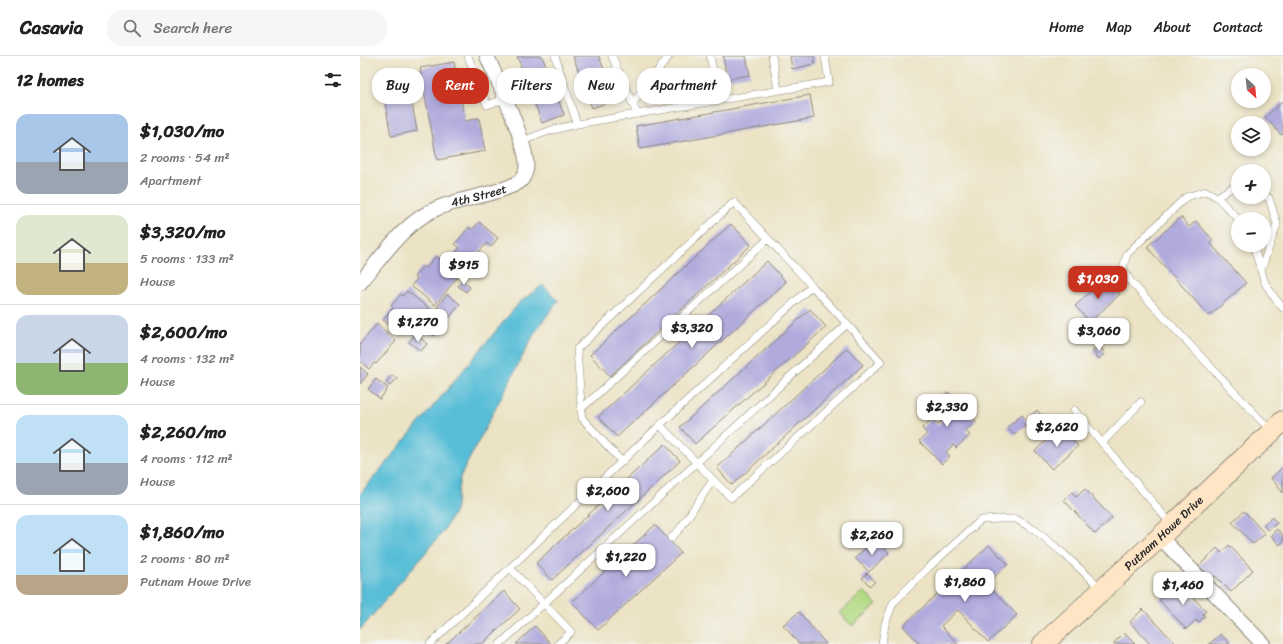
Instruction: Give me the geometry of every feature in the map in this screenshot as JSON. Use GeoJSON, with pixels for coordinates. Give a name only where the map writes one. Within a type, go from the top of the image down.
{"type":"FeatureCollection","features":[{"type":"Feature","properties":{"kind":"street","name":"4th Street"},"geometry":{"type":"LineString","coordinates":[[487,56],[497,80]]}},
{"type":"Feature","properties":{"kind":"street","name":"4th Street"},"geometry":{"type":"LineString","coordinates":[[360,282],[400,235],[427,213],[454,203],[505,189],[520,182],[527,168],[526,156],[522,141],[507,104]]}},
{"type":"Feature","properties":{"kind":"street","name":"Putnam Howe Drive"},"geometry":{"type":"LineString","coordinates":[[1043,644],[1277,426]]}},
{"type":"Feature","properties":{"kind":"street"},"geometry":{"type":"LineString","coordinates":[[1166,531],[1257,642]]}},
{"type":"Feature","properties":{"kind":"lane"},"geometry":{"type":"LineString","coordinates":[[468,56],[487,105],[497,101]]}},
{"type":"Feature","properties":{"kind":"lane"},"geometry":{"type":"LineString","coordinates":[[555,56],[577,124]]}},
{"type":"Feature","properties":{"kind":"lane"},"geometry":{"type":"LineString","coordinates":[[612,56],[637,114]]}},
{"type":"Feature","properties":{"kind":"lane"},"geometry":{"type":"LineString","coordinates":[[632,103],[669,56]]}},
{"type":"Feature","properties":{"kind":"lane"},"geometry":{"type":"LineString","coordinates":[[710,56],[712,68]]}},
{"type":"Feature","properties":{"kind":"lane"},"geometry":{"type":"LineString","coordinates":[[772,56],[778,90]]}},
{"type":"Feature","properties":{"kind":"lane"},"geometry":{"type":"LineString","coordinates":[[731,98],[829,82],[825,56]]}},
{"type":"Feature","properties":{"kind":"lane"},"geometry":{"type":"LineString","coordinates":[[522,141],[548,131],[577,124],[696,104]]}},
{"type":"Feature","properties":{"kind":"lane"},"geometry":{"type":"LineString","coordinates":[[1217,197],[1231,188]]}},
{"type":"Feature","properties":{"kind":"lane"},"geometry":{"type":"LineString","coordinates":[[1231,212],[1217,197],[1206,191],[1186,197],[1126,254],[1123,268],[1131,282],[1277,426]]}},
{"type":"Feature","properties":{"kind":"lane"},"geometry":{"type":"LineString","coordinates":[[622,462],[582,418],[577,348],[734,202],[881,362],[730,498],[660,425]]}},
{"type":"Feature","properties":{"kind":"lane"},"geometry":{"type":"LineString","coordinates":[[1260,270],[1277,224],[1271,204]]}},
{"type":"Feature","properties":{"kind":"lane"},"geometry":{"type":"LineString","coordinates":[[582,408],[768,238]]}},
{"type":"Feature","properties":{"kind":"lane"},"geometry":{"type":"LineString","coordinates":[[1255,252],[1265,283],[1283,308]]}},
{"type":"Feature","properties":{"kind":"lane"},"geometry":{"type":"LineString","coordinates":[[430,644],[660,425],[812,286]]}},
{"type":"Feature","properties":{"kind":"lane"},"geometry":{"type":"LineString","coordinates":[[500,644],[847,324]]}},
{"type":"Feature","properties":{"kind":"lane"},"geometry":{"type":"LineString","coordinates":[[1102,443],[1140,402]]}},
{"type":"Feature","properties":{"kind":"lane"},"geometry":{"type":"LineString","coordinates":[[1074,410],[1102,443],[1166,531]]}},
{"type":"Feature","properties":{"kind":"lane"},"geometry":{"type":"LineString","coordinates":[[671,538],[679,530],[713,480]]}},
{"type":"Feature","properties":{"kind":"lane"},"geometry":{"type":"LineString","coordinates":[[882,644],[885,624],[893,603],[928,568],[981,520],[1016,519],[1035,530],[1102,589]]}},
{"type":"Feature","properties":{"kind":"lane"},"geometry":{"type":"LineString","coordinates":[[510,568],[571,632],[558,644]]}},
{"type":"Feature","properties":{"kind":"green space"},"geometry":{"type":"Polygon","coordinates":[[[864,591],[877,605],[852,626],[840,613],[864,591]]]}},
{"type":"Feature","properties":{"kind":"water"},"geometry":{"type":"Polygon","coordinates":[[[543,285],[558,301],[535,332],[460,477],[455,511],[442,533],[360,630],[360,494],[520,302],[543,285]]]}},
{"type":"Feature","properties":{"kind":"building"},"geometry":{"type":"Polygon","coordinates":[[[517,56],[542,56],[546,68],[521,68],[517,56]]]}},
{"type":"Feature","properties":{"kind":"building"},"geometry":{"type":"Polygon","coordinates":[[[573,56],[599,56],[603,68],[577,68],[573,56]]]}},
{"type":"Feature","properties":{"kind":"building"},"geometry":{"type":"Polygon","coordinates":[[[723,56],[746,56],[750,75],[731,78],[731,68],[725,68],[723,56]]]}},
{"type":"Feature","properties":{"kind":"building"},"geometry":{"type":"Polygon","coordinates":[[[790,56],[814,56],[815,64],[792,69],[790,56]]]}},
{"type":"Feature","properties":{"kind":"building"},"geometry":{"type":"Polygon","coordinates":[[[454,62],[455,68],[432,68],[432,104],[462,104],[465,121],[479,118],[485,151],[437,160],[424,90],[424,68],[420,68],[454,62]]]}},
{"type":"Feature","properties":{"kind":"building"},"geometry":{"type":"Polygon","coordinates":[[[810,95],[814,118],[640,149],[636,126],[810,95]]]}},
{"type":"Feature","properties":{"kind":"building"},"geometry":{"type":"Polygon","coordinates":[[[1283,101],[1283,134],[1281,135],[1271,124],[1271,116],[1266,116],[1283,101]]]}},
{"type":"Feature","properties":{"kind":"building"},"geometry":{"type":"Polygon","coordinates":[[[385,104],[412,104],[417,131],[391,136],[385,104]]]}},
{"type":"Feature","properties":{"kind":"building"},"geometry":{"type":"Polygon","coordinates":[[[535,104],[560,104],[564,115],[542,123],[535,104]]]}},
{"type":"Feature","properties":{"kind":"building"},"geometry":{"type":"Polygon","coordinates":[[[591,104],[604,104],[592,108],[591,104]]]}},
{"type":"Feature","properties":{"kind":"building"},"geometry":{"type":"Polygon","coordinates":[[[1181,217],[1189,227],[1196,221],[1213,240],[1210,243],[1246,283],[1209,316],[1147,247],[1181,217]]]}},
{"type":"Feature","properties":{"kind":"building"},"geometry":{"type":"Polygon","coordinates":[[[479,222],[498,238],[491,247],[487,243],[466,267],[453,255],[460,248],[455,244],[469,227],[472,230],[479,222]]]}},
{"type":"Feature","properties":{"kind":"building"},"geometry":{"type":"Polygon","coordinates":[[[731,224],[751,245],[610,376],[590,355],[731,224]]]}},
{"type":"Feature","properties":{"kind":"building"},"geometry":{"type":"Polygon","coordinates":[[[436,256],[453,270],[450,273],[457,278],[435,305],[411,286],[417,279],[414,277],[423,266],[426,268],[436,256]]]}},
{"type":"Feature","properties":{"kind":"building"},"geometry":{"type":"Polygon","coordinates":[[[767,261],[786,282],[617,437],[598,417],[767,261]]]}},
{"type":"Feature","properties":{"kind":"building"},"geometry":{"type":"Polygon","coordinates":[[[1105,278],[1120,294],[1090,322],[1075,306],[1105,278]]]}},
{"type":"Feature","properties":{"kind":"building"},"geometry":{"type":"Polygon","coordinates":[[[463,281],[470,287],[466,292],[458,286],[463,281]]]}},
{"type":"Feature","properties":{"kind":"building"},"geometry":{"type":"Polygon","coordinates":[[[407,291],[431,310],[415,330],[410,326],[402,335],[383,320],[393,308],[391,306],[401,294],[403,296],[407,291]]]}},
{"type":"Feature","properties":{"kind":"building"},"geometry":{"type":"Polygon","coordinates":[[[447,294],[460,304],[450,317],[437,307],[447,294]]]}},
{"type":"Feature","properties":{"kind":"building"},"geometry":{"type":"Polygon","coordinates":[[[810,309],[826,327],[695,444],[680,427],[810,309]]]}},
{"type":"Feature","properties":{"kind":"building"},"geometry":{"type":"Polygon","coordinates":[[[434,311],[446,321],[434,336],[422,325],[434,311]]]}},
{"type":"Feature","properties":{"kind":"building"},"geometry":{"type":"Polygon","coordinates":[[[377,324],[396,341],[376,364],[374,363],[369,369],[360,361],[360,344],[377,324]]]}},
{"type":"Feature","properties":{"kind":"building"},"geometry":{"type":"Polygon","coordinates":[[[416,334],[427,344],[421,351],[409,342],[416,334]]]}},
{"type":"Feature","properties":{"kind":"building"},"geometry":{"type":"Polygon","coordinates":[[[1099,346],[1105,353],[1099,359],[1092,351],[1099,346]]]}},
{"type":"Feature","properties":{"kind":"building"},"geometry":{"type":"Polygon","coordinates":[[[847,348],[863,365],[732,485],[717,468],[847,348]]]}},
{"type":"Feature","properties":{"kind":"building"},"geometry":{"type":"Polygon","coordinates":[[[360,367],[368,374],[360,384],[360,367]]]}},
{"type":"Feature","properties":{"kind":"building"},"geometry":{"type":"Polygon","coordinates":[[[392,375],[397,379],[390,386],[386,382],[392,375]]]}},
{"type":"Feature","properties":{"kind":"building"},"geometry":{"type":"Polygon","coordinates":[[[376,379],[388,388],[380,399],[368,389],[376,379]]]}},
{"type":"Feature","properties":{"kind":"building"},"geometry":{"type":"Polygon","coordinates":[[[948,392],[976,421],[965,431],[970,435],[956,448],[953,445],[946,452],[950,456],[942,464],[919,441],[927,434],[922,428],[932,419],[937,425],[942,421],[930,408],[948,392]]]}},
{"type":"Feature","properties":{"kind":"building"},"geometry":{"type":"Polygon","coordinates":[[[1037,410],[1041,415],[1035,420],[1031,415],[1037,410]]]}},
{"type":"Feature","properties":{"kind":"building"},"geometry":{"type":"Polygon","coordinates":[[[1022,415],[1029,423],[1014,435],[1007,427],[1022,415]]]}},
{"type":"Feature","properties":{"kind":"building"},"geometry":{"type":"Polygon","coordinates":[[[1061,427],[1078,446],[1052,469],[1035,451],[1061,427]]]}},
{"type":"Feature","properties":{"kind":"building"},"geometry":{"type":"Polygon","coordinates":[[[665,444],[680,461],[552,580],[536,563],[665,444]]]}},
{"type":"Feature","properties":{"kind":"building"},"geometry":{"type":"Polygon","coordinates":[[[1283,467],[1283,493],[1271,478],[1283,467]]]}},
{"type":"Feature","properties":{"kind":"building"},"geometry":{"type":"Polygon","coordinates":[[[1085,489],[1112,518],[1095,534],[1064,500],[1072,492],[1076,497],[1085,489]]]}},
{"type":"Feature","properties":{"kind":"building"},"geometry":{"type":"Polygon","coordinates":[[[1244,511],[1265,534],[1253,544],[1232,522],[1244,511]]]}},
{"type":"Feature","properties":{"kind":"building"},"geometry":{"type":"Polygon","coordinates":[[[1272,517],[1277,523],[1268,530],[1263,525],[1272,517]]]}},
{"type":"Feature","properties":{"kind":"building"},"geometry":{"type":"Polygon","coordinates":[[[655,525],[681,553],[598,630],[572,602],[655,525]]]}},
{"type":"Feature","properties":{"kind":"building"},"geometry":{"type":"Polygon","coordinates":[[[1277,529],[1283,536],[1283,542],[1279,545],[1271,535],[1277,529]]]}},
{"type":"Feature","properties":{"kind":"building"},"geometry":{"type":"Polygon","coordinates":[[[875,539],[889,553],[869,572],[855,558],[875,539]]]}},
{"type":"Feature","properties":{"kind":"building"},"geometry":{"type":"Polygon","coordinates":[[[989,545],[1008,564],[987,584],[1017,615],[988,642],[958,610],[941,626],[958,644],[920,644],[903,626],[989,545]]]}},
{"type":"Feature","properties":{"kind":"building"},"geometry":{"type":"Polygon","coordinates":[[[1229,545],[1253,570],[1231,592],[1215,576],[1212,579],[1199,566],[1217,548],[1221,553],[1229,545]]]}},
{"type":"Feature","properties":{"kind":"building"},"geometry":{"type":"Polygon","coordinates":[[[867,573],[875,582],[870,586],[862,578],[867,573]]]}},
{"type":"Feature","properties":{"kind":"building"},"geometry":{"type":"Polygon","coordinates":[[[1179,583],[1206,611],[1203,614],[1205,616],[1198,623],[1196,620],[1186,629],[1159,600],[1179,583]]]}},
{"type":"Feature","properties":{"kind":"building"},"geometry":{"type":"Polygon","coordinates":[[[504,591],[520,609],[482,644],[446,644],[504,591]]]}},
{"type":"Feature","properties":{"kind":"building"},"geometry":{"type":"Polygon","coordinates":[[[1143,609],[1176,644],[1150,644],[1130,622],[1143,609]]]}},
{"type":"Feature","properties":{"kind":"building"},"geometry":{"type":"Polygon","coordinates":[[[799,612],[826,644],[799,644],[783,625],[799,612]]]}},
{"type":"Feature","properties":{"kind":"building"},"geometry":{"type":"Polygon","coordinates":[[[535,626],[551,644],[516,644],[535,626]]]}},
{"type":"Feature","properties":{"kind":"building"},"geometry":{"type":"Polygon","coordinates":[[[1124,633],[1135,644],[1113,644],[1124,633]]]}},
{"type":"Feature","properties":{"kind":"building"},"geometry":{"type":"Polygon","coordinates":[[[1221,634],[1230,644],[1209,644],[1221,634]]]}}]}
